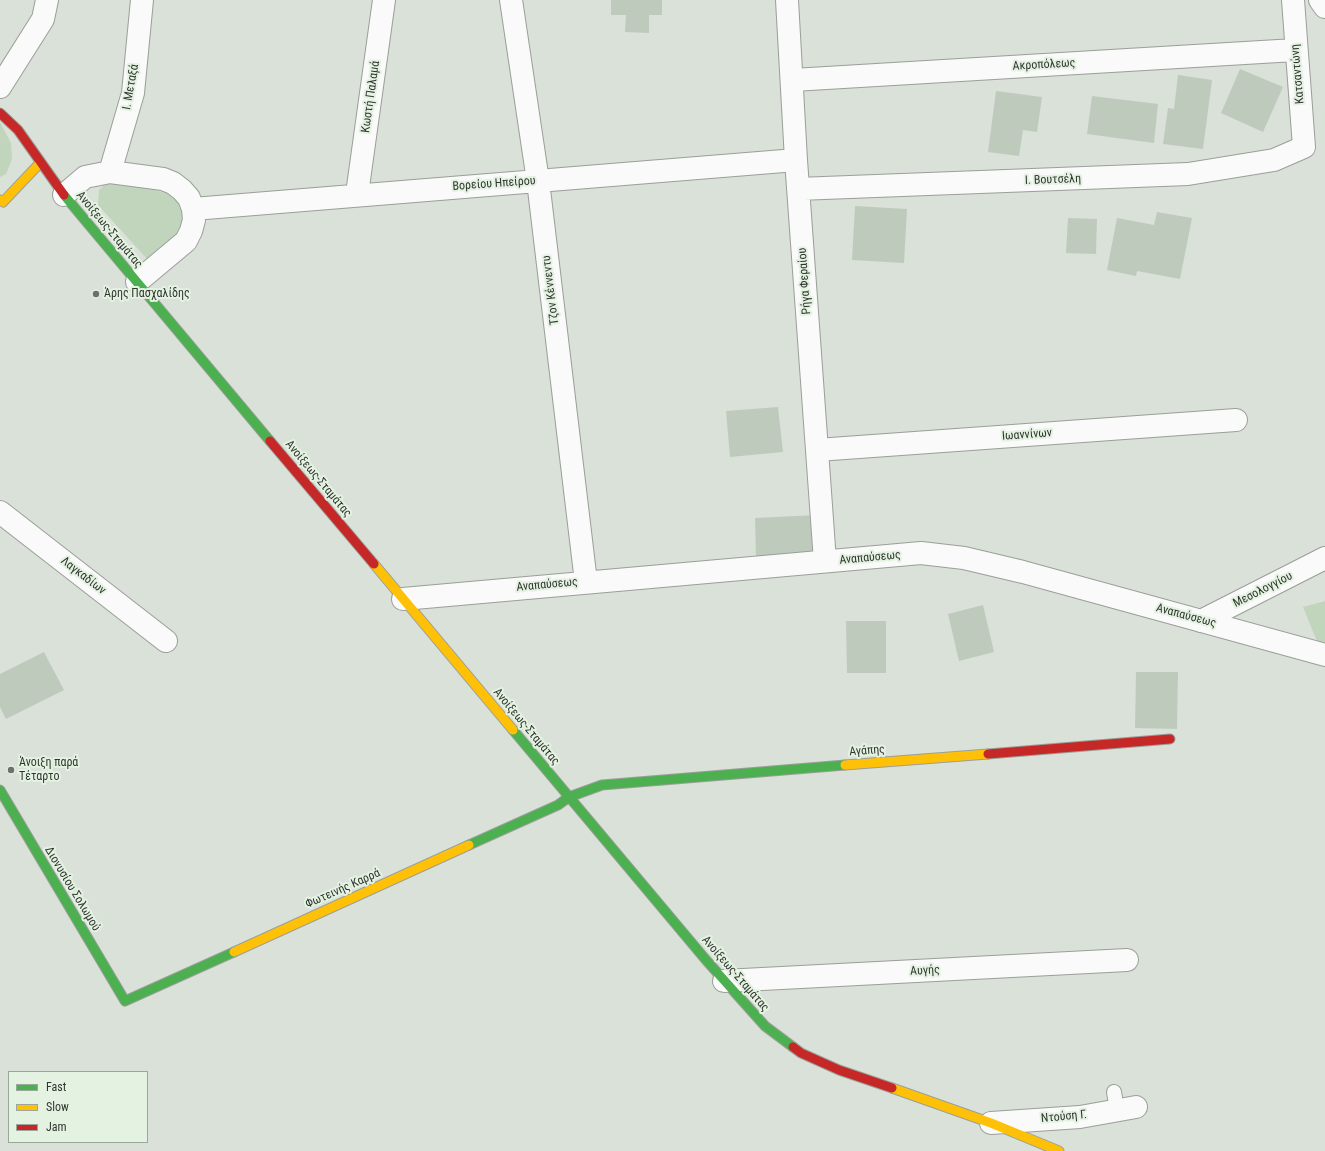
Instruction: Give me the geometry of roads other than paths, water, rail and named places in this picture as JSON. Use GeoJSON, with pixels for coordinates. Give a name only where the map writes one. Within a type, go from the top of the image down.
{"type":"FeatureCollection","features":[{"type":"Feature","properties":{"kind":"street"},"geometry":{"type":"LineString","coordinates":[[0,87],[43,19],[48,0]]}},
{"type":"Feature","properties":{"kind":"street","name":"Ι. Μεταξά"},"geometry":{"type":"LineString","coordinates":[[110,172],[133,92],[142,0]]}},
{"type":"Feature","properties":{"kind":"street","name":"Κωστή Παλαμά"},"geometry":{"type":"LineString","coordinates":[[357,194],[384,0]]}},
{"type":"Feature","properties":{"kind":"street","name":"Τζον Κέννεντυ"},"geometry":{"type":"LineString","coordinates":[[511,0],[538,181],[586,582]]}},
{"type":"Feature","properties":{"kind":"street","name":"Ρήγα Φεραίου"},"geometry":{"type":"LineString","coordinates":[[787,0],[798,189],[826,561]]}},
{"type":"Feature","properties":{"kind":"street","name":"Κατσαντώνη"},"geometry":{"type":"LineString","coordinates":[[1293,0],[1304,147]]}},
{"type":"Feature","properties":{"kind":"street"},"geometry":{"type":"LineString","coordinates":[[1320,0],[1325,7]]}},
{"type":"Feature","properties":{"kind":"street","name":"Ακροπόλεως"},"geometry":{"type":"LineString","coordinates":[[792,80],[1296,50]]}},
{"type":"Feature","properties":{"kind":"street","name":"Ανοίξεως-Σταμάτας"},"geometry":{"type":"LineString","coordinates":[[0,113],[14,126],[64,195],[569,797],[724,981],[764,1026],[801,1053],[839,1070],[991,1123],[1059,1151]]}},
{"type":"Feature","properties":{"kind":"street","name":"Ι. Βουτσέλη"},"geometry":{"type":"LineString","coordinates":[[798,189],[1188,174],[1274,160],[1304,147]]}},
{"type":"Feature","properties":{"kind":"street","name":"Βορείου Ηπείρου"},"geometry":{"type":"LineString","coordinates":[[193,209],[357,194],[796,160]]}},
{"type":"Feature","properties":{"kind":"street"},"geometry":{"type":"LineString","coordinates":[[1,204],[40,163]]}},
{"type":"Feature","properties":{"kind":"street"},"geometry":{"type":"LineString","coordinates":[[64,195],[86,177],[110,172],[163,180],[173,183],[186,194],[193,209],[194,220],[186,241],[137,282]]}},
{"type":"Feature","properties":{"kind":"street","name":"Ιωαννίνων"},"geometry":{"type":"LineString","coordinates":[[817,450],[1236,420]]}},
{"type":"Feature","properties":{"kind":"street","name":"Λαγκαδίων"},"geometry":{"type":"LineString","coordinates":[[0,512],[166,641]]}},
{"type":"Feature","properties":{"kind":"street","name":"Αναπαύσεως"},"geometry":{"type":"LineString","coordinates":[[403,599],[921,553],[964,558],[1325,655]]}},
{"type":"Feature","properties":{"kind":"street","name":"Μεσολογγίου"},"geometry":{"type":"LineString","coordinates":[[1201,621],[1325,558]]}},
{"type":"Feature","properties":{"kind":"street","name":"Αγάπης"},"geometry":{"type":"LineString","coordinates":[[569,797],[602,785],[1170,739]]}},
{"type":"Feature","properties":{"kind":"street","name":"Φωτεινής Καρρά"},"geometry":{"type":"LineString","coordinates":[[125,1001],[558,805],[569,797]]}},
{"type":"Feature","properties":{"kind":"street","name":"Διονυσίου Σολωμού"},"geometry":{"type":"LineString","coordinates":[[3,803],[125,1001]]}},
{"type":"Feature","properties":{"kind":"street","name":"Αυγής"},"geometry":{"type":"LineString","coordinates":[[724,981],[1127,960]]}},
{"type":"Feature","properties":{"kind":"street","name":"Ντούση Γ."},"geometry":{"type":"LineString","coordinates":[[991,1123],[1080,1117],[1122,1103]]}},
{"type":"Feature","properties":{"kind":"place","name":"Άρης Πασχαλίδης"},"geometry":{"type":"Point","coordinates":[96,294]}},
{"type":"Feature","properties":{"kind":"place","name":"Άνοιξη παρά Τέταρτο"},"geometry":{"type":"Point","coordinates":[11,770]}}]}
